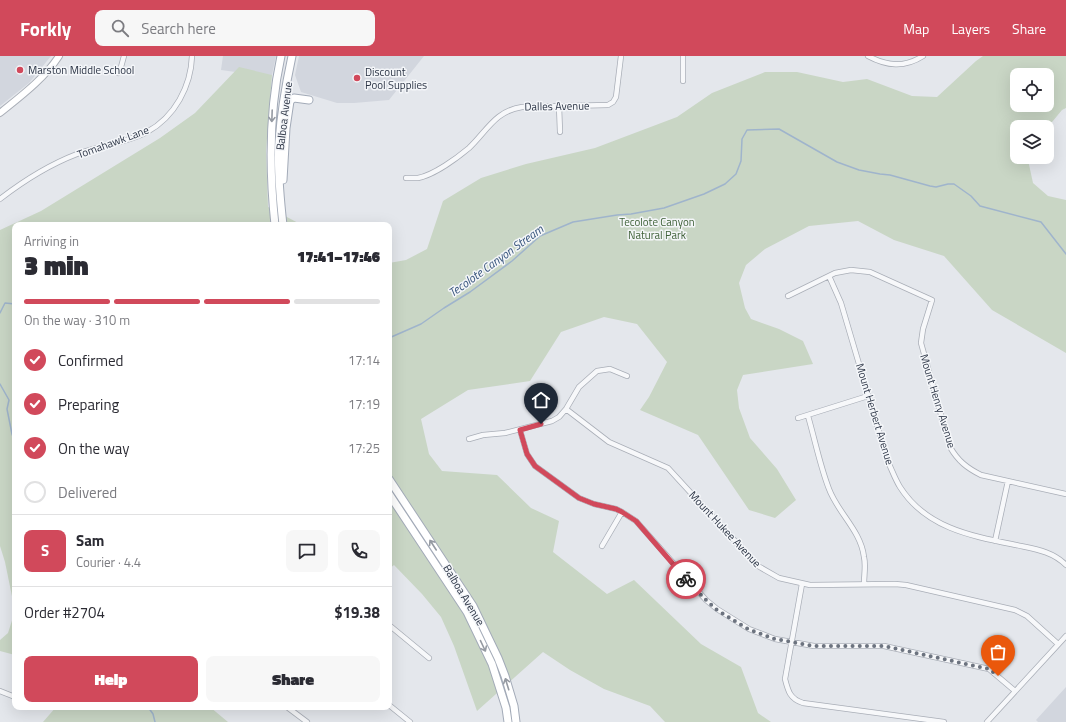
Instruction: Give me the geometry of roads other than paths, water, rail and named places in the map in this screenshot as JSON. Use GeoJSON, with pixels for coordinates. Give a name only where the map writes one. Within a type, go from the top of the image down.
{"type":"FeatureCollection","features":[{"type":"Feature","properties":{"kind":"main road","name":"Balboa Avenue"},"geometry":{"type":"LineString","coordinates":[[275,222],[272,202],[271,152],[273,104],[281,56]]}},
{"type":"Feature","properties":{"kind":"main road","name":"Balboa Avenue"},"geometry":{"type":"LineString","coordinates":[[283,222],[279,141],[292,56]]}},
{"type":"Feature","properties":{"kind":"main road"},"geometry":{"type":"LineString","coordinates":[[281,206],[286,128],[290,101],[294,98],[309,100],[295,94],[291,89],[288,78]]}},
{"type":"Feature","properties":{"kind":"main road","name":"Balboa Avenue"},"geometry":{"type":"LineString","coordinates":[[392,484],[473,606],[505,676],[514,706],[516,722]]}},
{"type":"Feature","properties":{"kind":"main road","name":"Balboa Avenue"},"geometry":{"type":"LineString","coordinates":[[392,499],[467,612],[492,664],[506,708],[508,722]]}},
{"type":"Feature","properties":{"kind":"street"},"geometry":{"type":"LineString","coordinates":[[0,113],[40,80],[59,56]]}},
{"type":"Feature","properties":{"kind":"street"},"geometry":{"type":"LineString","coordinates":[[118,73],[124,56]]}},
{"type":"Feature","properties":{"kind":"street","name":"Tomahawk Lane"},"geometry":{"type":"LineString","coordinates":[[0,199],[41,172],[76,155],[147,132],[158,124],[172,111],[185,90],[189,77],[192,56]]}},
{"type":"Feature","properties":{"kind":"street","name":"Dalles Avenue"},"geometry":{"type":"LineString","coordinates":[[406,178],[418,178],[430,174],[442,167],[469,148],[501,114],[514,108],[608,105],[613,102],[616,96],[621,56]]}},
{"type":"Feature","properties":{"kind":"street"},"geometry":{"type":"LineString","coordinates":[[683,56],[683,81]]}},
{"type":"Feature","properties":{"kind":"street"},"geometry":{"type":"LineString","coordinates":[[868,56],[880,62],[900,65],[923,56]]}},
{"type":"Feature","properties":{"kind":"street"},"geometry":{"type":"LineString","coordinates":[[559,106],[560,132]]}},
{"type":"Feature","properties":{"kind":"street","name":"Mount Henry Avenue"},"geometry":{"type":"LineString","coordinates":[[829,276],[835,273],[851,270],[870,272],[932,300],[923,329],[921,343],[950,446],[960,461],[968,469],[981,474],[1066,494]]}},
{"type":"Feature","properties":{"kind":"street"},"geometry":{"type":"LineString","coordinates":[[788,296],[829,276]]}},
{"type":"Feature","properties":{"kind":"street","name":"Mount Herbert Avenue"},"geometry":{"type":"LineString","coordinates":[[829,276],[841,303],[888,462],[900,486],[915,506],[937,522],[954,530],[1052,554],[1066,565]]}},
{"type":"Feature","properties":{"kind":"street"},"geometry":{"type":"LineString","coordinates":[[469,438],[520,430],[552,421],[560,417],[579,387],[597,371],[610,369],[627,376]]}},
{"type":"Feature","properties":{"kind":"street"},"geometry":{"type":"LineString","coordinates":[[798,418],[868,396]]}},
{"type":"Feature","properties":{"kind":"street","name":"Mount Hukee Avenue"},"geometry":{"type":"LineString","coordinates":[[566,409],[609,442],[668,468],[758,566],[779,578],[810,585],[906,585],[1015,610],[1027,616],[1058,644]]}},
{"type":"Feature","properties":{"kind":"street"},"geometry":{"type":"LineString","coordinates":[[808,416],[829,488],[836,505],[861,544],[864,557],[864,584]]}},
{"type":"Feature","properties":{"kind":"street"},"geometry":{"type":"LineString","coordinates":[[520,430],[527,454],[535,466],[579,498],[622,512],[636,521],[697,590],[717,610],[748,629],[775,639],[814,646],[884,646],[989,669],[1015,691]]}},
{"type":"Feature","properties":{"kind":"street"},"geometry":{"type":"LineString","coordinates":[[995,541],[1008,481]]}},
{"type":"Feature","properties":{"kind":"street"},"geometry":{"type":"LineString","coordinates":[[602,546],[622,512]]}},
{"type":"Feature","properties":{"kind":"street"},"geometry":{"type":"LineString","coordinates":[[802,584],[785,679],[788,691],[796,701],[944,722]]}},
{"type":"Feature","properties":{"kind":"street"},"geometry":{"type":"LineString","coordinates":[[392,626],[429,658]]}},
{"type":"Feature","properties":{"kind":"street"},"geometry":{"type":"LineString","coordinates":[[987,722],[1066,636]]}},
{"type":"Feature","properties":{"kind":"street"},"geometry":{"type":"LineString","coordinates":[[0,692],[12,696]]}},
{"type":"Feature","properties":{"kind":"street"},"geometry":{"type":"LineString","coordinates":[[392,707],[410,722]]}},
{"type":"Feature","properties":{"kind":"street"},"geometry":{"type":"LineString","coordinates":[[291,710],[308,722]]}},
{"type":"Feature","properties":{"kind":"waterway","name":"Tecolote Canyon Stream"},"geometry":{"type":"LineString","coordinates":[[392,337],[421,324],[470,292],[512,261],[540,236],[573,222],[664,208],[704,194],[725,184],[736,174],[741,161],[742,139],[747,130],[779,129],[837,162],[859,170],[890,175],[936,187],[954,184],[971,196],[980,206],[1041,222],[1066,254]]}},
{"type":"Feature","properties":{"kind":"waterway","name":"Tecolote Canyon Stream"},"geometry":{"type":"LineString","coordinates":[[0,313],[5,303],[12,304]]}},
{"type":"Feature","properties":{"kind":"waterway"},"geometry":{"type":"LineString","coordinates":[[0,384],[9,400],[7,409],[12,434]]}},
{"type":"Feature","properties":{"kind":"waterway"},"geometry":{"type":"LineString","coordinates":[[150,710],[155,722]]}},
{"type":"Feature","properties":{"kind":"place","name":"Marston Middle School"},"geometry":{"type":"Point","coordinates":[20,70]}},
{"type":"Feature","properties":{"kind":"place","name":"Discount Pool Supplies"},"geometry":{"type":"Point","coordinates":[357,78]}},
{"type":"Feature","properties":{"kind":"park label","name":"Tecolote Canyon Natural Park"},"geometry":{"type":"Point","coordinates":[657,228]}}]}
